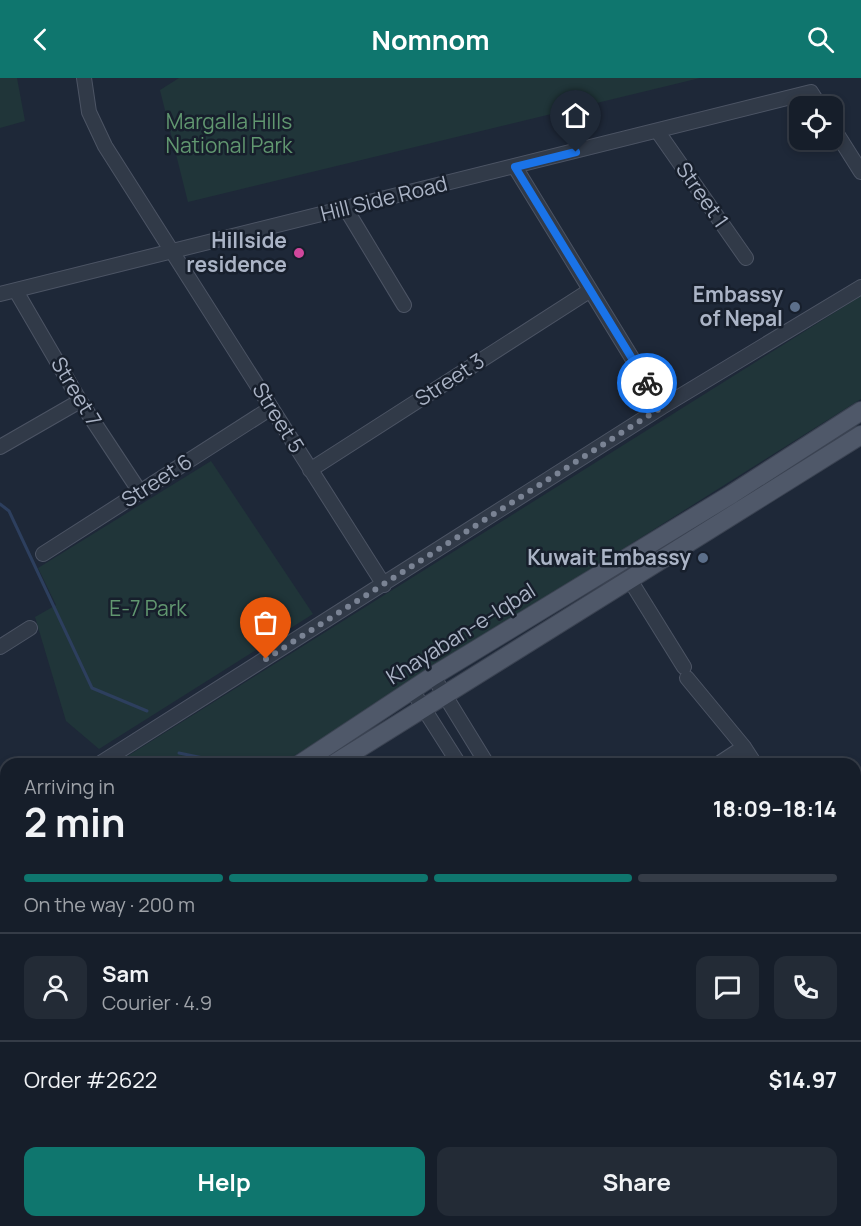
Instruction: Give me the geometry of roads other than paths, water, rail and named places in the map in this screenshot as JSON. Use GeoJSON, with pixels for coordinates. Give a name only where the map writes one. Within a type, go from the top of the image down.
{"type":"FeatureCollection","features":[{"type":"Feature","properties":{"kind":"main road","name":"Khayaban-e-Iqbal"},"geometry":{"type":"LineString","coordinates":[[309,758],[433,676],[732,494],[861,411]]}},
{"type":"Feature","properties":{"kind":"main road","name":"Khayaban-e-Iqbal"},"geometry":{"type":"LineString","coordinates":[[344,758],[425,710],[444,695],[861,435]]}},
{"type":"Feature","properties":{"kind":"street","name":"Street 5"},"geometry":{"type":"LineString","coordinates":[[84,78],[89,112],[105,146],[384,585]]}},
{"type":"Feature","properties":{"kind":"street","name":"Hill Side Road"},"geometry":{"type":"LineString","coordinates":[[797,96],[811,92],[814,96]]}},
{"type":"Feature","properties":{"kind":"street","name":"Hill Side Road"},"geometry":{"type":"LineString","coordinates":[[0,294],[789,98]]}},
{"type":"Feature","properties":{"kind":"street","name":"Street 1"},"geometry":{"type":"LineString","coordinates":[[658,132],[746,258]]}},
{"type":"Feature","properties":{"kind":"street"},"geometry":{"type":"LineString","coordinates":[[843,143],[861,172]]}},
{"type":"Feature","properties":{"kind":"street"},"geometry":{"type":"LineString","coordinates":[[515,167],[662,407]]}},
{"type":"Feature","properties":{"kind":"street"},"geometry":{"type":"LineString","coordinates":[[346,209],[404,304]]}},
{"type":"Feature","properties":{"kind":"street"},"geometry":{"type":"LineString","coordinates":[[109,758],[662,407],[861,287]]}},
{"type":"Feature","properties":{"kind":"street","name":"Street 7"},"geometry":{"type":"LineString","coordinates":[[16,291],[80,401],[140,492]]}},
{"type":"Feature","properties":{"kind":"street","name":"Street 3"},"geometry":{"type":"LineString","coordinates":[[310,470],[589,291]]}},
{"type":"Feature","properties":{"kind":"street"},"geometry":{"type":"LineString","coordinates":[[0,447],[80,401]]}},
{"type":"Feature","properties":{"kind":"street","name":"Street 6"},"geometry":{"type":"LineString","coordinates":[[43,554],[271,408]]}},
{"type":"Feature","properties":{"kind":"street"},"geometry":{"type":"LineString","coordinates":[[630,580],[686,673],[751,758]]}},
{"type":"Feature","properties":{"kind":"street"},"geometry":{"type":"LineString","coordinates":[[0,647],[30,628]]}},
{"type":"Feature","properties":{"kind":"street"},"geometry":{"type":"LineString","coordinates":[[433,676],[483,758]]}},
{"type":"Feature","properties":{"kind":"street"},"geometry":{"type":"LineString","coordinates":[[412,690],[455,758]]}},
{"type":"Feature","properties":{"kind":"street"},"geometry":{"type":"LineString","coordinates":[[727,758],[744,747]]}},
{"type":"Feature","properties":{"kind":"waterway"},"geometry":{"type":"LineString","coordinates":[[0,504],[9,511],[92,688],[147,711]]}},
{"type":"Feature","properties":{"kind":"waterway"},"geometry":{"type":"LineString","coordinates":[[179,753],[203,758]]}},
{"type":"Feature","properties":{"kind":"place","name":"Hillside residence"},"geometry":{"type":"Point","coordinates":[299,253]}},
{"type":"Feature","properties":{"kind":"place","name":"Embassy of Nepal"},"geometry":{"type":"Point","coordinates":[795,307]}},
{"type":"Feature","properties":{"kind":"place","name":"Kuwait Embassy"},"geometry":{"type":"Point","coordinates":[703,558]}},
{"type":"Feature","properties":{"kind":"park label","name":"Margalla Hills National Park"},"geometry":{"type":"Point","coordinates":[229,134]}},
{"type":"Feature","properties":{"kind":"park label","name":"E-7 Park"},"geometry":{"type":"Point","coordinates":[148,609]}}]}
